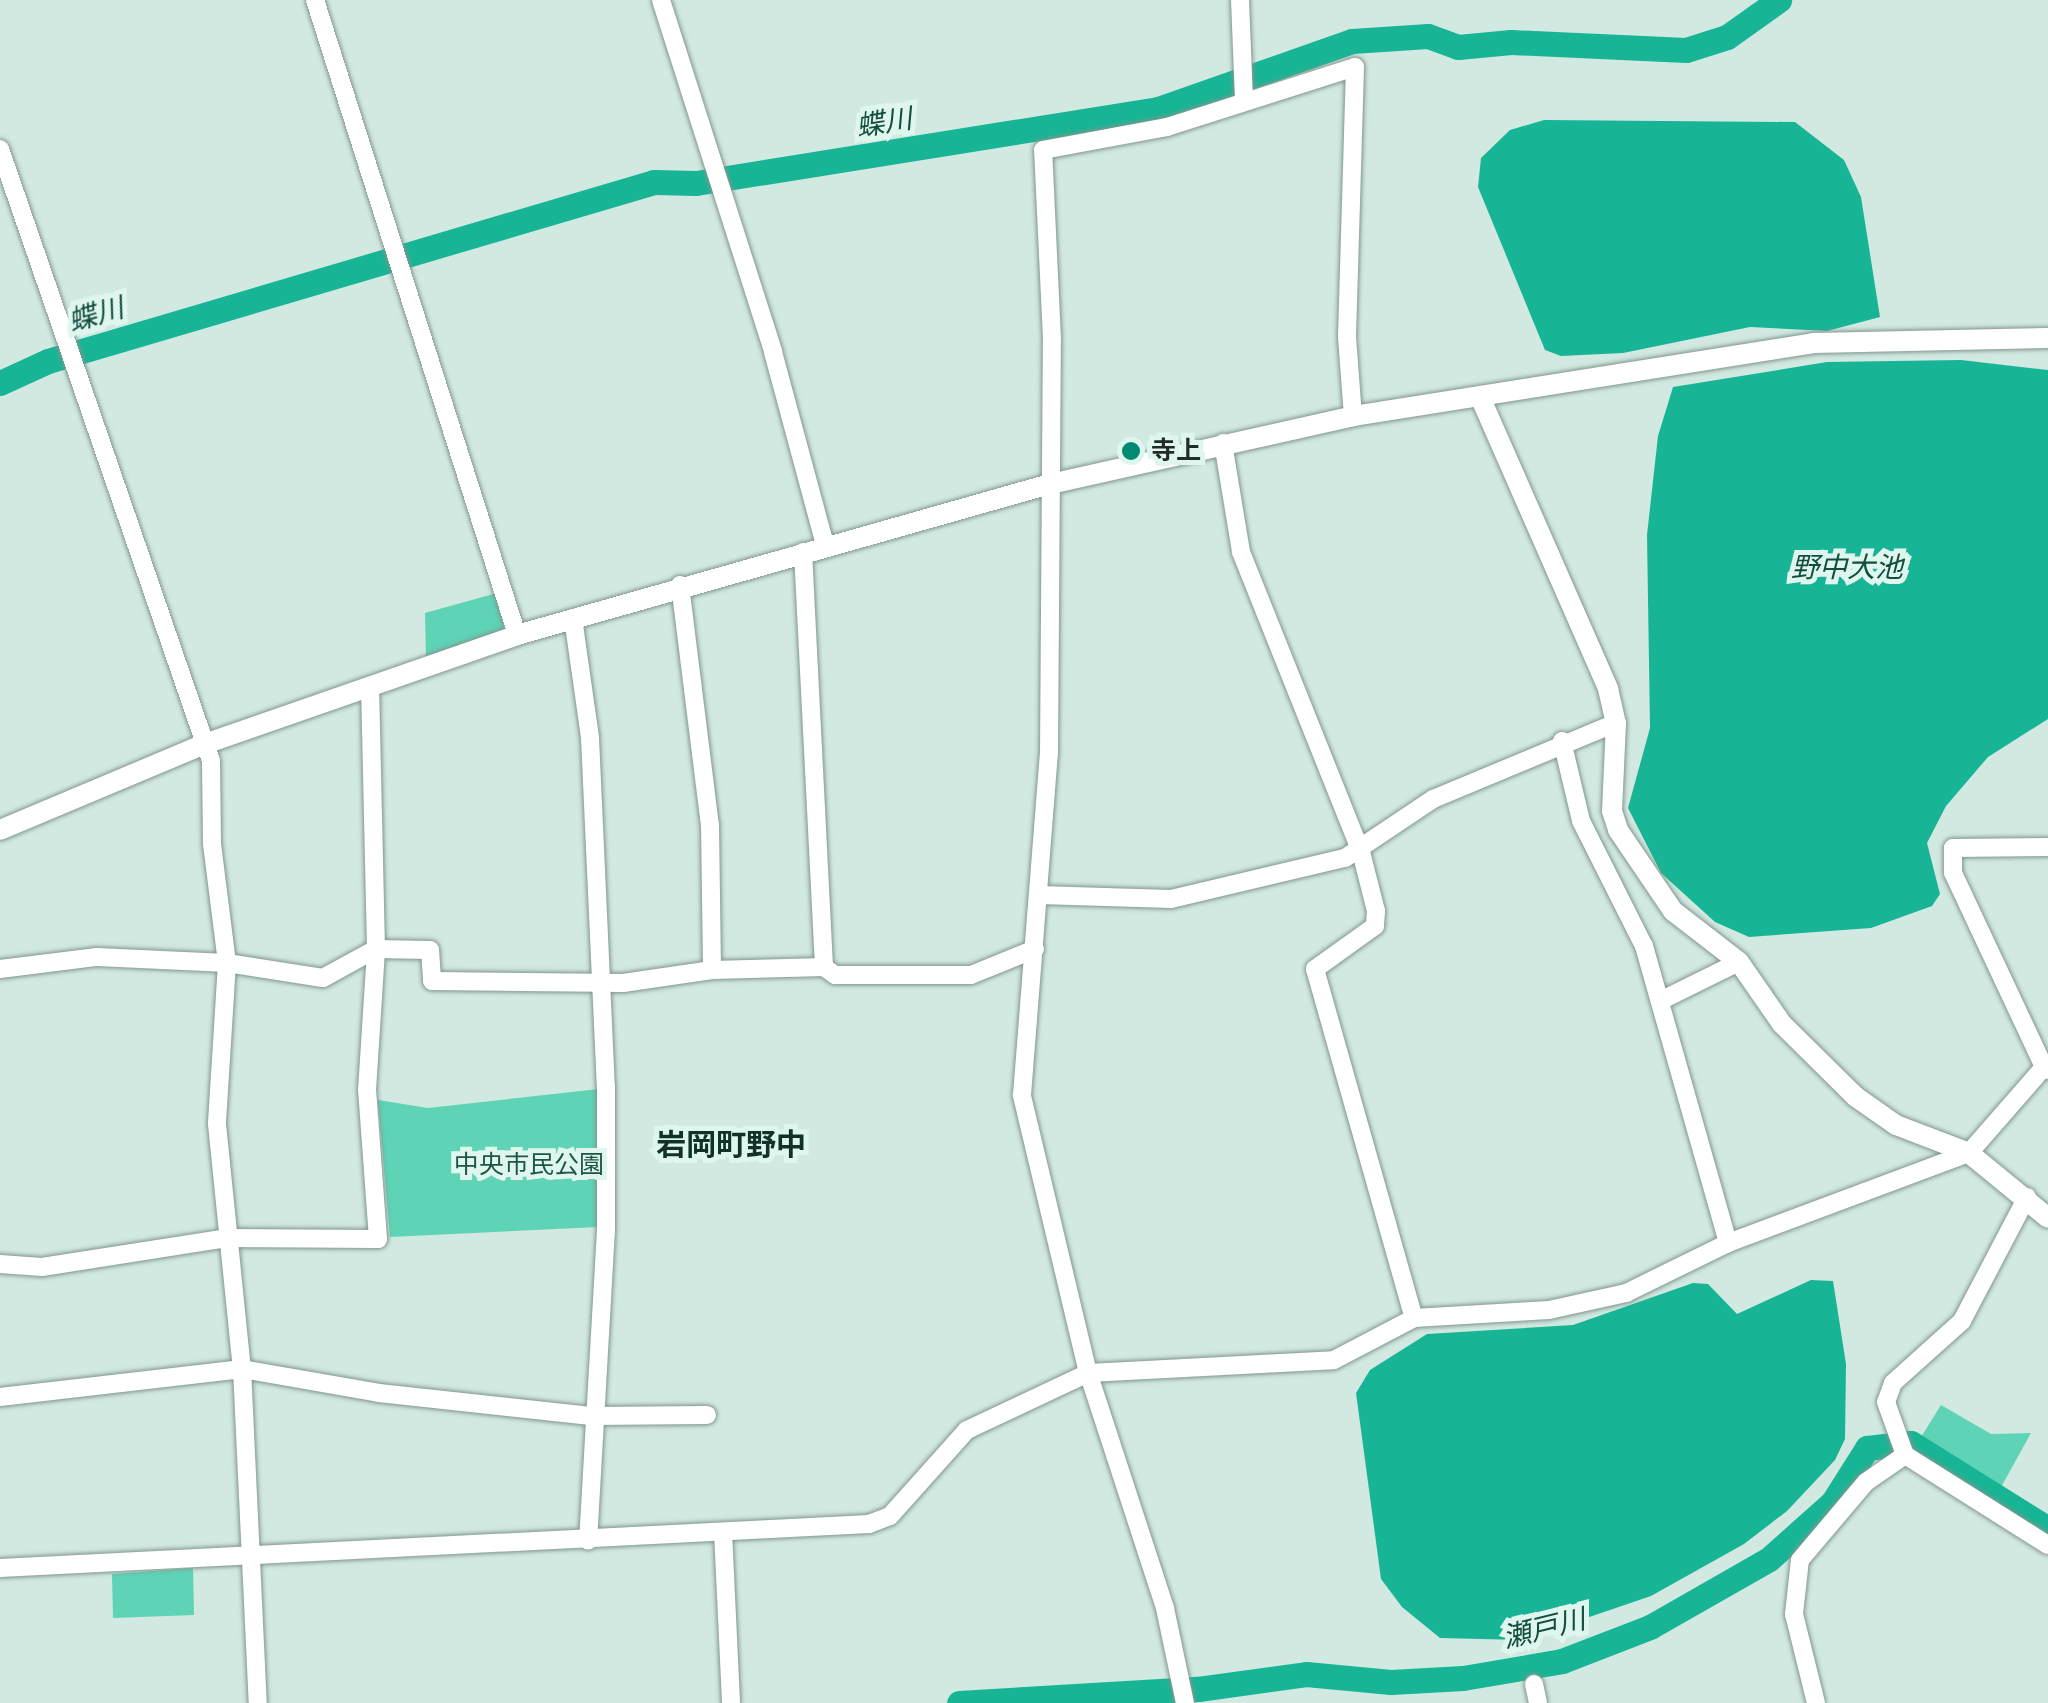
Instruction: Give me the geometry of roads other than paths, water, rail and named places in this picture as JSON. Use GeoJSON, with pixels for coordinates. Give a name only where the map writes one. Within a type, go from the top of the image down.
{"type":"FeatureCollection","features":[{"type":"Feature","properties":{"kind":"street"},"geometry":{"type":"LineString","coordinates":[[315,0],[518,636]]}},
{"type":"Feature","properties":{"kind":"street"},"geometry":{"type":"LineString","coordinates":[[661,0],[773,352],[825,546]]}},
{"type":"Feature","properties":{"kind":"street"},"geometry":{"type":"LineString","coordinates":[[1240,0],[1244,101]]}},
{"type":"Feature","properties":{"kind":"street"},"geometry":{"type":"LineString","coordinates":[[1185,1703],[1180,1672],[1088,1374],[1022,1095],[1049,754],[1052,339],[1042,150],[1167,127],[1355,67],[1347,337],[1353,416]]}},
{"type":"Feature","properties":{"kind":"street"},"geometry":{"type":"LineString","coordinates":[[0,149],[211,762],[226,963],[217,1124],[242,1369],[254,1556],[258,1703]]}},
{"type":"Feature","properties":{"kind":"street"},"geometry":{"type":"LineString","coordinates":[[0,830],[202,745],[518,636],[680,585],[1050,484],[1353,416],[1813,344],[2048,338]]}},
{"type":"Feature","properties":{"kind":"street"},"geometry":{"type":"LineString","coordinates":[[1481,398],[1570,596],[1616,723],[1612,811],[1618,830],[1673,911],[1739,962],[1782,1024],[1856,1097],[1896,1125],[1969,1153],[2048,1218]]}},
{"type":"Feature","properties":{"kind":"street"},"geometry":{"type":"LineString","coordinates":[[1223,443],[1241,552],[1362,852],[1375,926],[1316,970],[1414,1318]]}},
{"type":"Feature","properties":{"kind":"street"},"geometry":{"type":"LineString","coordinates":[[803,552],[824,967]]}},
{"type":"Feature","properties":{"kind":"street"},"geometry":{"type":"LineString","coordinates":[[680,585],[708,806],[712,970]]}},
{"type":"Feature","properties":{"kind":"street"},"geometry":{"type":"LineString","coordinates":[[573,618],[590,738],[606,1230],[591,1416],[588,1540]]}},
{"type":"Feature","properties":{"kind":"street"},"geometry":{"type":"LineString","coordinates":[[0,1264],[42,1267],[227,1238],[378,1238],[367,1090],[376,949],[370,687]]}},
{"type":"Feature","properties":{"kind":"street"},"geometry":{"type":"LineString","coordinates":[[1039,895],[1171,898],[1362,852],[1433,799],[1562,741],[1616,723]]}},
{"type":"Feature","properties":{"kind":"street"},"geometry":{"type":"LineString","coordinates":[[1562,741],[1581,821],[1633,913],[1728,1243]]}},
{"type":"Feature","properties":{"kind":"street"},"geometry":{"type":"LineString","coordinates":[[0,1568],[869,1524],[890,1516],[967,1430],[1088,1374],[1334,1360],[1414,1318],[1549,1310],[1626,1293],[1728,1243],[1969,1153],[2046,1068],[1953,873],[1953,848],[2048,847]]}},
{"type":"Feature","properties":{"kind":"street"},"geometry":{"type":"LineString","coordinates":[[0,969],[97,957],[226,963],[323,978],[376,949],[430,950],[432,981],[600,982],[712,970],[824,967],[835,975],[971,975],[1034,950]]}},
{"type":"Feature","properties":{"kind":"street"},"geometry":{"type":"LineString","coordinates":[[1660,1001],[1739,962]]}},
{"type":"Feature","properties":{"kind":"street"},"geometry":{"type":"LineString","coordinates":[[2027,1197],[1962,1320],[1893,1383],[1886,1402],[1905,1454],[2048,1544]]}},
{"type":"Feature","properties":{"kind":"street"},"geometry":{"type":"LineString","coordinates":[[0,1397],[242,1369],[379,1393],[591,1416],[708,1416]]}},
{"type":"Feature","properties":{"kind":"street"},"geometry":{"type":"LineString","coordinates":[[1816,1703],[1794,1614],[1800,1560],[1866,1482],[1905,1454]]}},
{"type":"Feature","properties":{"kind":"street"},"geometry":{"type":"LineString","coordinates":[[723,1532],[731,1701]]}},
{"type":"Feature","properties":{"kind":"water"},"geometry":{"type":"Polygon","coordinates":[[[1544,120],[1795,122],[1844,160],[1861,197],[1880,317],[1827,331],[1750,327],[1623,353],[1561,356],[1545,350],[1478,187],[1481,158],[1510,130],[1544,120]]]}},
{"type":"Feature","properties":{"kind":"water","name":"野中大池"},"geometry":{"type":"Polygon","coordinates":[[[1961,360],[2048,370],[2048,719],[1988,757],[1946,806],[1927,843],[1940,894],[1932,906],[1871,928],[1749,937],[1715,922],[1661,873],[1628,808],[1650,728],[1647,535],[1658,436],[1673,387],[1827,362],[1961,360]]]}},
{"type":"Feature","properties":{"kind":"water"},"geometry":{"type":"Polygon","coordinates":[[[1811,1280],[1833,1281],[1846,1364],[1845,1439],[1835,1460],[1787,1511],[1744,1544],[1651,1596],[1522,1640],[1440,1638],[1402,1607],[1381,1579],[1356,1393],[1370,1370],[1427,1334],[1573,1325],[1693,1283],[1708,1284],[1737,1314],[1811,1280]]]}},
{"type":"Feature","properties":{"kind":"waterway","name":"蝶川"},"geometry":{"type":"LineString","coordinates":[[0,383],[48,361],[654,182],[696,183],[1158,109],[1352,41],[1428,36],[1458,47],[1511,42],[1686,50],[1727,37],[1779,0]]}},
{"type":"Feature","properties":{"kind":"waterway","name":"瀬戸川"},"geometry":{"type":"LineString","coordinates":[[959,1703],[1198,1689],[1306,1674],[1391,1682],[1463,1678],[1562,1661],[1650,1627],[1769,1559],[1833,1502],[1867,1448],[1911,1443],[2048,1529]]}},
{"type":"Feature","properties":{"kind":"place","name":"寺上"},"geometry":{"type":"Point","coordinates":[1131,451]}},
{"type":"Feature","properties":{"kind":"district","name":"岩岡町野中"},"geometry":{"type":"Point","coordinates":[731,1145]}},
{"type":"Feature","properties":{"kind":"park label","name":"中央市民公園"},"geometry":{"type":"Point","coordinates":[529,1165]}}]}
